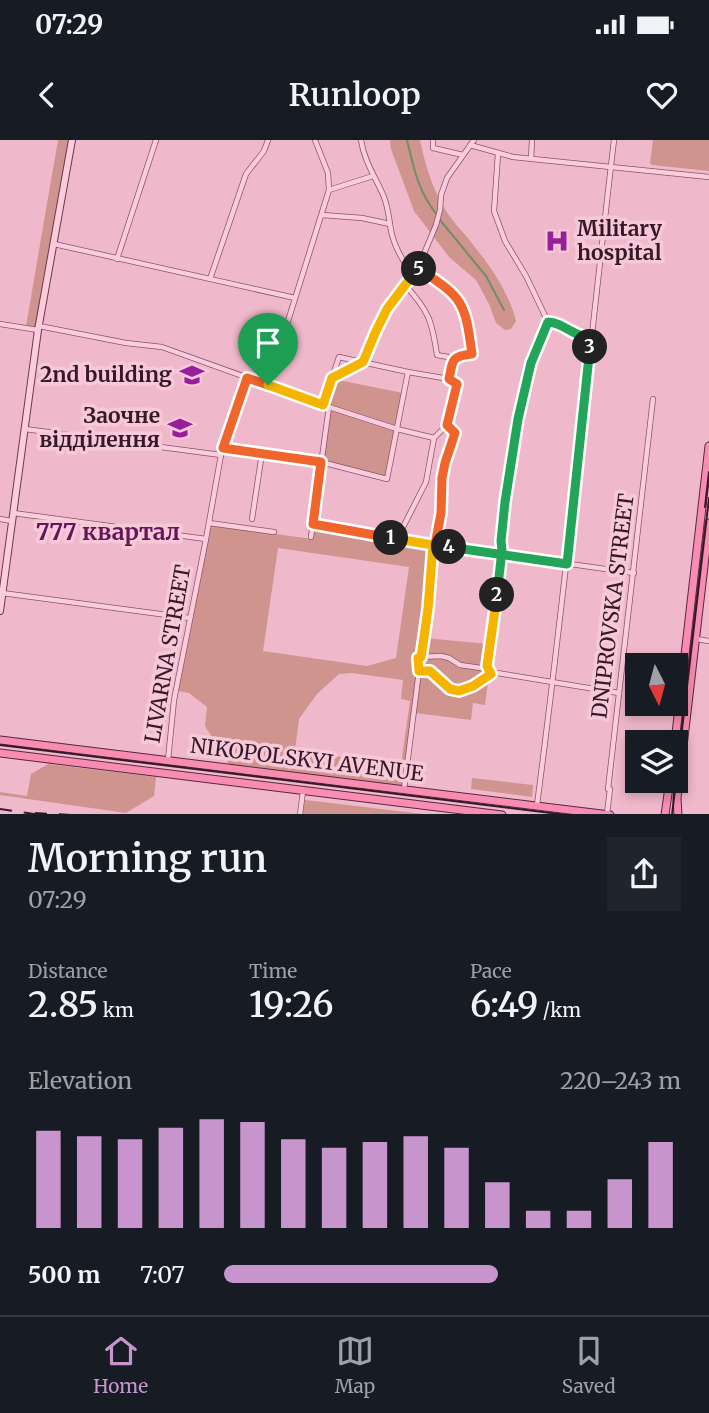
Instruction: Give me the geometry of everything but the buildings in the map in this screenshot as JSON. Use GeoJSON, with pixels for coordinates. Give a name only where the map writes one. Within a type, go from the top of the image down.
{"type":"FeatureCollection","features":[{"type":"Feature","properties":{"kind":"main road"},"geometry":{"type":"LineString","coordinates":[[0,611],[39,328],[72,140]]}},
{"type":"Feature","properties":{"kind":"main road"},"geometry":{"type":"LineString","coordinates":[[678,814],[677,798],[703,563],[709,446]]}},
{"type":"Feature","properties":{"kind":"main road"},"geometry":{"type":"LineString","coordinates":[[676,730],[687,638],[709,523]]}},
{"type":"Feature","properties":{"kind":"main road"},"geometry":{"type":"LineString","coordinates":[[687,638],[696,639]]}},
{"type":"Feature","properties":{"kind":"main road","name":"NIKOPOLSKYI AVENUE"},"geometry":{"type":"LineString","coordinates":[[0,740],[609,814]]}},
{"type":"Feature","properties":{"kind":"main road","name":"NIKOPOLSKYI AVENUE"},"geometry":{"type":"LineString","coordinates":[[0,753],[465,812],[502,814]]}},
{"type":"Feature","properties":{"kind":"main road","name":"LIVARNA STREET"},"geometry":{"type":"LineString","coordinates":[[167,773],[168,760]]}},
{"type":"Feature","properties":{"kind":"main road"},"geometry":{"type":"LineString","coordinates":[[665,814],[668,793]]}},
{"type":"Feature","properties":{"kind":"main road"},"geometry":{"type":"LineString","coordinates":[[465,812],[467,797]]}},
{"type":"Feature","properties":{"kind":"street"},"geometry":{"type":"LineString","coordinates":[[117,259],[156,140]]}},
{"type":"Feature","properties":{"kind":"street"},"geometry":{"type":"LineString","coordinates":[[210,279],[246,174],[264,151],[268,140]]}},
{"type":"Feature","properties":{"kind":"street"},"geometry":{"type":"LineString","coordinates":[[268,385],[330,190],[328,173],[315,140]]}},
{"type":"Feature","properties":{"kind":"street"},"geometry":{"type":"LineString","coordinates":[[361,140],[387,206],[396,247],[413,275]]}},
{"type":"Feature","properties":{"kind":"street"},"geometry":{"type":"LineString","coordinates":[[433,140],[433,148],[463,155]]}},
{"type":"Feature","properties":{"kind":"street"},"geometry":{"type":"LineString","coordinates":[[332,378],[363,362],[387,309],[418,268],[436,225],[443,186],[474,140]]}},
{"type":"Feature","properties":{"kind":"street"},"geometry":{"type":"LineString","coordinates":[[531,159],[532,140]]}},
{"type":"Feature","properties":{"kind":"street"},"geometry":{"type":"LineString","coordinates":[[537,805],[614,140]]}},
{"type":"Feature","properties":{"kind":"street"},"geometry":{"type":"LineString","coordinates":[[470,145],[498,154],[531,159],[709,177]]}},
{"type":"Feature","properties":{"kind":"street"},"geometry":{"type":"LineString","coordinates":[[490,672],[487,666],[502,555],[505,502],[518,419],[531,363],[548,322],[526,276],[505,241],[494,211],[498,154]]}},
{"type":"Feature","properties":{"kind":"street"},"geometry":{"type":"LineString","coordinates":[[330,190],[373,176]]}},
{"type":"Feature","properties":{"kind":"street"},"geometry":{"type":"LineString","coordinates":[[321,215],[362,218],[390,224]]}},
{"type":"Feature","properties":{"kind":"street"},"geometry":{"type":"LineString","coordinates":[[53,244],[295,298]]}},
{"type":"Feature","properties":{"kind":"street"},"geometry":{"type":"LineString","coordinates":[[405,285],[426,309],[437,355],[453,359],[472,354],[465,312],[454,294],[418,268]]}},
{"type":"Feature","properties":{"kind":"street"},"geometry":{"type":"LineString","coordinates":[[548,322],[554,322],[584,338],[592,338]]}},
{"type":"Feature","properties":{"kind":"street"},"geometry":{"type":"LineString","coordinates":[[0,324],[162,346],[326,406],[434,438]]}},
{"type":"Feature","properties":{"kind":"street"},"geometry":{"type":"LineString","coordinates":[[311,537],[326,406],[340,357],[449,379],[457,384],[447,425],[434,438],[426,482],[397,539]]}},
{"type":"Feature","properties":{"kind":"street"},"geometry":{"type":"LineString","coordinates":[[449,379],[453,359]]}},
{"type":"Feature","properties":{"kind":"street"},"geometry":{"type":"LineString","coordinates":[[223,448],[321,462],[387,479],[408,372]]}},
{"type":"Feature","properties":{"kind":"street","name":"LIVARNA STREET"},"geometry":{"type":"LineString","coordinates":[[168,760],[174,699],[221,455],[247,378]]}},
{"type":"Feature","properties":{"kind":"street","name":"DNIPROVSKA STREET"},"geometry":{"type":"LineString","coordinates":[[609,814],[608,789],[653,399]]}},
{"type":"Feature","properties":{"kind":"street"},"geometry":{"type":"LineString","coordinates":[[404,789],[419,671],[418,658],[421,657],[434,545],[441,513],[442,478],[455,433],[447,425]]}},
{"type":"Feature","properties":{"kind":"street"},"geometry":{"type":"LineString","coordinates":[[25,429],[221,455]]}},
{"type":"Feature","properties":{"kind":"street"},"geometry":{"type":"LineString","coordinates":[[252,519],[262,453]]}},
{"type":"Feature","properties":{"kind":"street"},"geometry":{"type":"LineString","coordinates":[[0,519],[13,517],[206,539]]}},
{"type":"Feature","properties":{"kind":"street"},"geometry":{"type":"LineString","coordinates":[[209,523],[274,532]]}},
{"type":"Feature","properties":{"kind":"street"},"geometry":{"type":"LineString","coordinates":[[313,524],[434,545],[634,573]]}},
{"type":"Feature","properties":{"kind":"street"},"geometry":{"type":"LineString","coordinates":[[2,593],[190,618]]}},
{"type":"Feature","properties":{"kind":"street"},"geometry":{"type":"LineString","coordinates":[[696,639],[709,641]]}},
{"type":"Feature","properties":{"kind":"street"},"geometry":{"type":"LineString","coordinates":[[421,657],[441,656],[460,665],[490,672],[619,693]]}},
{"type":"Feature","properties":{"kind":"street"},"geometry":{"type":"LineString","coordinates":[[419,671],[430,671],[450,689],[459,691],[473,686],[490,672]]}},
{"type":"Feature","properties":{"kind":"street"},"geometry":{"type":"LineString","coordinates":[[300,814],[303,790]]}},
{"type":"Feature","properties":{"kind":"shaded area"},"geometry":{"type":"Polygon","coordinates":[[[58,140],[70,140],[37,328],[26,326],[58,140]]]}},
{"type":"Feature","properties":{"kind":"shaded area"},"geometry":{"type":"Polygon","coordinates":[[[390,140],[420,140],[430,177],[441,203],[475,246],[508,298],[516,321],[511,329],[505,330],[496,323],[476,280],[449,257],[414,211],[390,140]]]}},
{"type":"Feature","properties":{"kind":"shaded area"},"geometry":{"type":"Polygon","coordinates":[[[653,140],[709,140],[709,171],[652,165],[653,140]]]}},
{"type":"Feature","properties":{"kind":"shaded area"},"geometry":{"type":"Polygon","coordinates":[[[333,379],[403,393],[396,428],[325,404],[333,379]]]}},
{"type":"Feature","properties":{"kind":"shaded area"},"geometry":{"type":"Polygon","coordinates":[[[330,408],[396,430],[386,478],[323,461],[330,408]]]}},
{"type":"Feature","properties":{"kind":"shaded area"},"geometry":{"type":"Polygon","coordinates":[[[211,525],[312,539],[314,526],[431,546],[402,787],[230,766],[205,726],[207,707],[189,693],[178,691],[211,525]],[[278,548],[263,651],[367,666],[396,658],[409,567],[278,548]],[[352,673],[339,674],[317,694],[299,719],[295,751],[401,765],[410,701],[401,699],[403,680],[352,673]]]}},
{"type":"Feature","properties":{"kind":"shaded area"},"geometry":{"type":"Polygon","coordinates":[[[425,638],[488,644],[485,705],[473,703],[471,720],[415,713],[425,638]]]}},
{"type":"Feature","properties":{"kind":"shaded area"},"geometry":{"type":"Polygon","coordinates":[[[48,764],[156,777],[154,796],[126,813],[0,795],[0,792],[27,796],[31,774],[48,764]]]}},
{"type":"Feature","properties":{"kind":"shaded area"},"geometry":{"type":"Polygon","coordinates":[[[472,778],[533,785],[532,797],[471,789],[472,778]]]}},
{"type":"Feature","properties":{"kind":"shaded area"},"geometry":{"type":"Polygon","coordinates":[[[305,800],[423,814],[303,814],[305,800]]]}},
{"type":"Feature","properties":{"kind":"waterway"},"geometry":{"type":"LineString","coordinates":[[407,140],[421,188],[437,215]]}},
{"type":"Feature","properties":{"kind":"waterway"},"geometry":{"type":"LineString","coordinates":[[440,220],[486,276],[504,310]]}},
{"type":"Feature","properties":{"kind":"tram line"},"geometry":{"type":"LineString","coordinates":[[705,507],[709,472]]}},
{"type":"Feature","properties":{"kind":"tram line"},"geometry":{"type":"LineString","coordinates":[[672,814],[709,498]]}},
{"type":"Feature","properties":{"kind":"tram line"},"geometry":{"type":"LineString","coordinates":[[0,745],[559,814]]}},
{"type":"Feature","properties":{"kind":"railway"},"geometry":{"type":"LineString","coordinates":[[0,809],[34,814]]}},
{"type":"Feature","properties":{"kind":"railway"},"geometry":{"type":"LineString","coordinates":[[35,813],[53,814]]}},
{"type":"Feature","properties":{"kind":"place","name":"Military hospital"},"geometry":{"type":"Point","coordinates":[557,241]}},
{"type":"Feature","properties":{"kind":"place","name":"2nd building"},"geometry":{"type":"Point","coordinates":[192,375]}},
{"type":"Feature","properties":{"kind":"place","name":"Заочне відділення"},"geometry":{"type":"Point","coordinates":[180,428]}},
{"type":"Feature","properties":{"kind":"district","name":"777 квартал"},"geometry":{"type":"Point","coordinates":[108,532]}},
{"type":"Feature","properties":{"kind":"route"},"geometry":{"type":"LineString","coordinates":[[268,385],[247,378],[223,448],[321,462],[313,524],[433,545],[428,609],[421,657],[418,658],[419,671],[430,671],[450,689],[459,691],[464,691],[491,674],[487,666],[502,555],[505,502],[518,419],[531,363],[548,322],[554,322],[584,338],[592,338],[585,382],[567,564],[502,555],[435,545],[441,513],[442,478],[455,433],[447,425],[457,384],[449,379],[453,359],[472,354],[468,325],[461,303],[445,286],[418,268],[387,309],[363,362],[332,378],[323,405],[268,385]]}}]}
